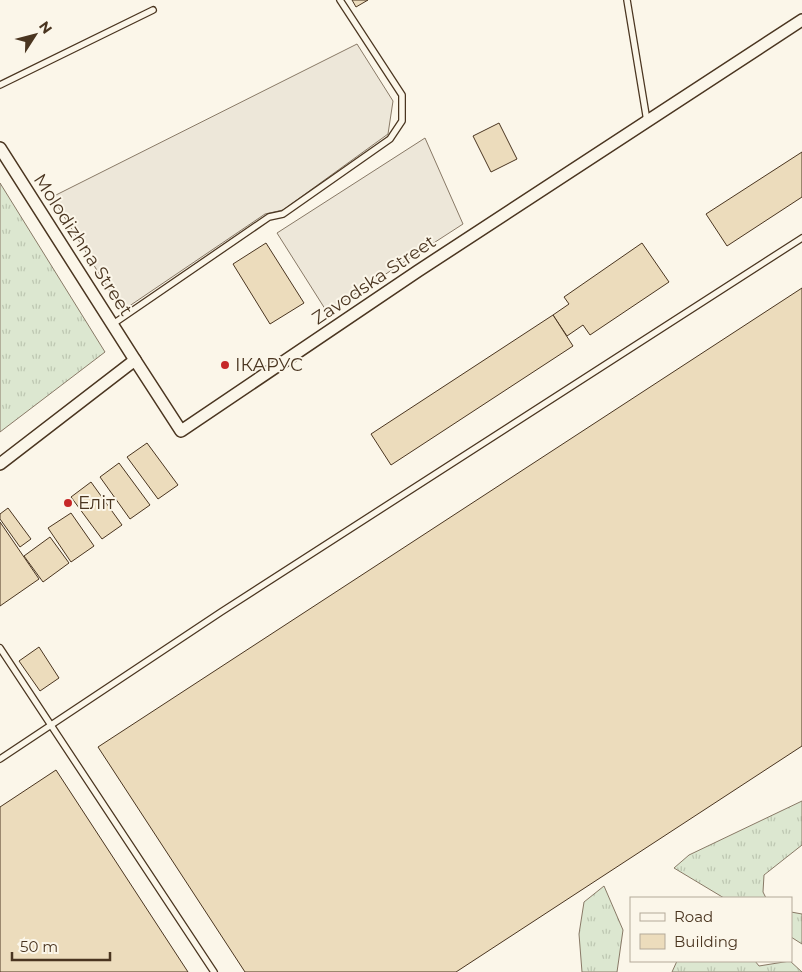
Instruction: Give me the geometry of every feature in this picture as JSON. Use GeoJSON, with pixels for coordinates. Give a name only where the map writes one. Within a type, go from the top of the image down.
{"type":"FeatureCollection","features":[{"type":"Feature","properties":{"kind":"street","name":"Zavodska Street"},"geometry":{"type":"LineString","coordinates":[[135,360],[181,431],[418,271],[802,20]]}},
{"type":"Feature","properties":{"kind":"street","name":"Molodizhna Street"},"geometry":{"type":"LineString","coordinates":[[0,148],[135,360]]}},
{"type":"Feature","properties":{"kind":"street"},"geometry":{"type":"LineString","coordinates":[[0,464],[135,360]]}},
{"type":"Feature","properties":{"kind":"lane"},"geometry":{"type":"LineString","coordinates":[[113,324],[269,217],[283,214],[390,139],[402,121],[402,95],[340,0]]}},
{"type":"Feature","properties":{"kind":"lane"},"geometry":{"type":"LineString","coordinates":[[627,0],[647,123]]}},
{"type":"Feature","properties":{"kind":"lane"},"geometry":{"type":"LineString","coordinates":[[0,85],[153,10]]}},
{"type":"Feature","properties":{"kind":"lane"},"geometry":{"type":"LineString","coordinates":[[0,759],[51,724],[802,238]]}},
{"type":"Feature","properties":{"kind":"lane"},"geometry":{"type":"LineString","coordinates":[[0,648],[214,972]]}},
{"type":"Feature","properties":{"kind":"green space"},"geometry":{"type":"Polygon","coordinates":[[[0,183],[105,352],[0,432],[0,183]]]}},
{"type":"Feature","properties":{"kind":"green space"},"geometry":{"type":"Polygon","coordinates":[[[802,801],[802,845],[764,875],[763,892],[766,897],[722,897],[674,868],[689,855],[802,801]]]}},
{"type":"Feature","properties":{"kind":"green space"},"geometry":{"type":"Polygon","coordinates":[[[604,886],[623,930],[617,972],[582,972],[579,934],[584,902],[604,886]]]}},
{"type":"Feature","properties":{"kind":"green space"},"geometry":{"type":"Polygon","coordinates":[[[792,912],[802,914],[802,944],[792,938],[792,912]]]}},
{"type":"Feature","properties":{"kind":"green space"},"geometry":{"type":"Polygon","coordinates":[[[677,962],[756,962],[759,966],[791,962],[802,972],[672,972],[677,962]]]}},
{"type":"Feature","properties":{"kind":"shaded area"},"geometry":{"type":"Polygon","coordinates":[[[357,44],[393,101],[388,134],[283,210],[265,214],[122,311],[52,197],[357,44]]]}},
{"type":"Feature","properties":{"kind":"shaded area"},"geometry":{"type":"Polygon","coordinates":[[[425,138],[463,224],[327,312],[277,233],[425,138]]]}},
{"type":"Feature","properties":{"kind":"building"},"geometry":{"type":"Polygon","coordinates":[[[352,0],[368,0],[356,7],[352,0]]]}},
{"type":"Feature","properties":{"kind":"building"},"geometry":{"type":"Polygon","coordinates":[[[499,123],[517,159],[491,172],[473,136],[499,123]]]}},
{"type":"Feature","properties":{"kind":"building"},"geometry":{"type":"Polygon","coordinates":[[[802,152],[802,197],[727,246],[706,214],[802,152]]]}},
{"type":"Feature","properties":{"kind":"building"},"geometry":{"type":"Polygon","coordinates":[[[266,243],[304,303],[270,324],[233,264],[266,243]]]}},
{"type":"Feature","properties":{"kind":"building"},"geometry":{"type":"Polygon","coordinates":[[[642,243],[669,282],[590,335],[583,325],[567,336],[553,315],[569,304],[564,297],[642,243]]]}},
{"type":"Feature","properties":{"kind":"building"},"geometry":{"type":"Polygon","coordinates":[[[802,288],[802,746],[456,972],[245,972],[98,747],[802,288]]]}},
{"type":"Feature","properties":{"kind":"building"},"geometry":{"type":"Polygon","coordinates":[[[553,315],[573,346],[391,465],[371,434],[553,315]]]}},
{"type":"Feature","properties":{"kind":"building"},"geometry":{"type":"Polygon","coordinates":[[[147,443],[178,485],[158,499],[127,457],[147,443]]]}},
{"type":"Feature","properties":{"kind":"building"},"geometry":{"type":"Polygon","coordinates":[[[119,463],[150,505],[130,519],[100,477],[119,463]]]}},
{"type":"Feature","properties":{"kind":"building"},"geometry":{"type":"Polygon","coordinates":[[[91,482],[122,525],[102,539],[71,497],[91,482]]]}},
{"type":"Feature","properties":{"kind":"building"},"geometry":{"type":"Polygon","coordinates":[[[8,508],[31,539],[20,547],[0,519],[0,514],[8,508]]]}},
{"type":"Feature","properties":{"kind":"building"},"geometry":{"type":"Polygon","coordinates":[[[71,513],[94,546],[71,562],[48,528],[71,513]]]}},
{"type":"Feature","properties":{"kind":"building"},"geometry":{"type":"Polygon","coordinates":[[[0,522],[39,579],[0,606],[0,522]]]}},
{"type":"Feature","properties":{"kind":"building"},"geometry":{"type":"Polygon","coordinates":[[[50,537],[69,563],[43,582],[24,556],[50,537]]]}},
{"type":"Feature","properties":{"kind":"building"},"geometry":{"type":"Polygon","coordinates":[[[39,647],[59,678],[40,691],[19,661],[39,647]]]}},
{"type":"Feature","properties":{"kind":"building"},"geometry":{"type":"Polygon","coordinates":[[[56,770],[188,972],[0,972],[0,807],[56,770]]]}},
{"type":"Feature","properties":{"kind":"place","name":"ІКАРУС"},"geometry":{"type":"Point","coordinates":[225,365]}},
{"type":"Feature","properties":{"kind":"place","name":"Еліт"},"geometry":{"type":"Point","coordinates":[68,503]}}]}
